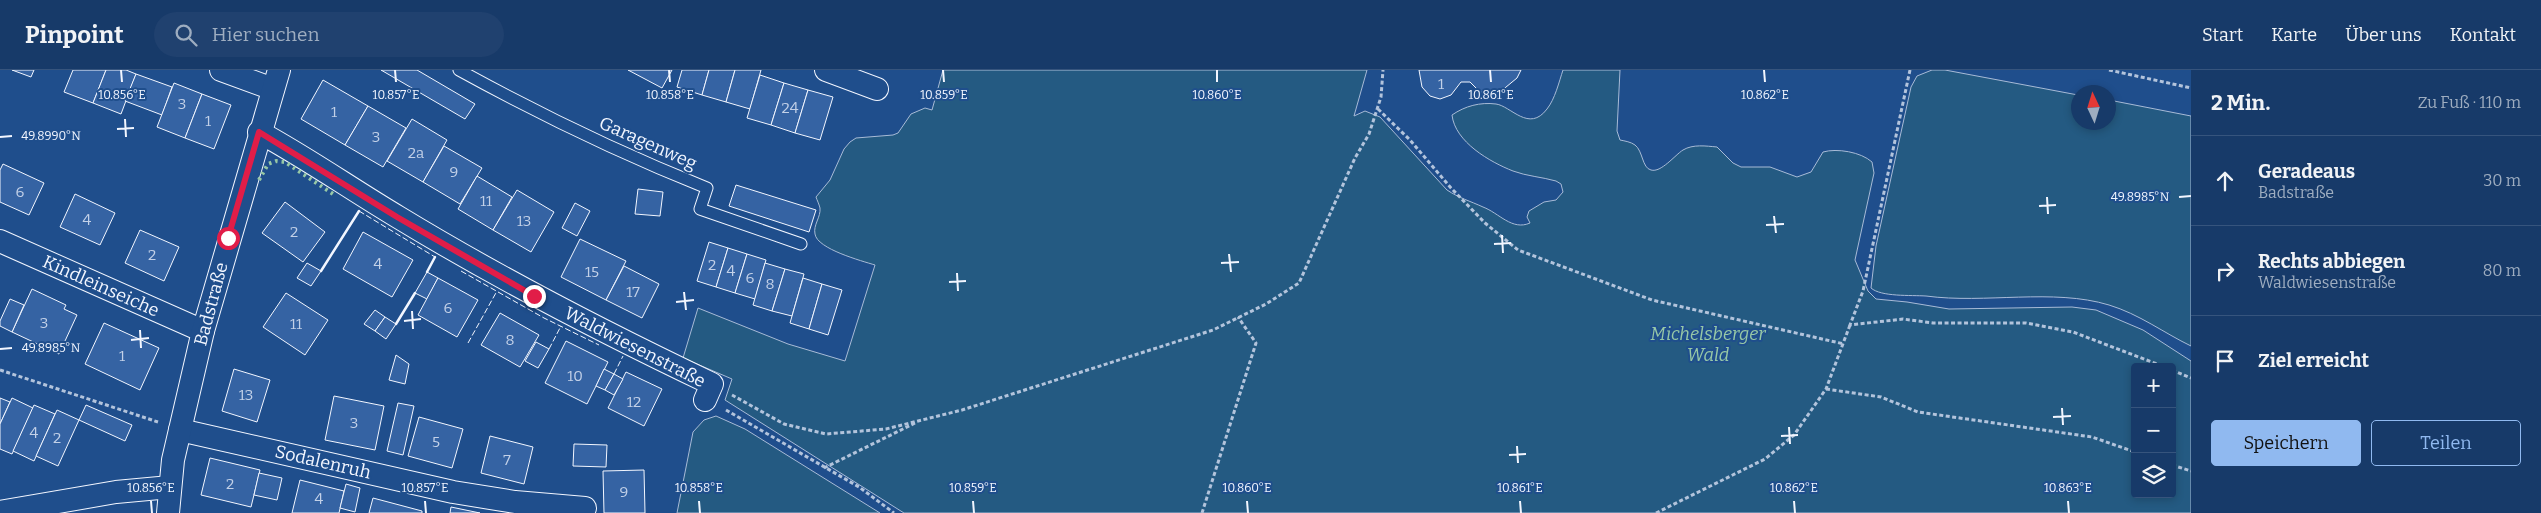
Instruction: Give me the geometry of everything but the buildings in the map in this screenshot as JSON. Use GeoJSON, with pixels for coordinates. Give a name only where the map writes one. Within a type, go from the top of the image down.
{"type":"FeatureCollection","features":[{"type":"Feature","properties":{"kind":"street"},"geometry":{"type":"LineString","coordinates":[[221,70],[276,80]]}},
{"type":"Feature","properties":{"kind":"street"},"geometry":{"type":"LineString","coordinates":[[826,70],[877,89]]}},
{"type":"Feature","properties":{"kind":"street","name":"Badstraße"},"geometry":{"type":"LineString","coordinates":[[168,513],[170,488],[180,430],[203,331],[259,132],[276,80]]}},
{"type":"Feature","properties":{"kind":"street","name":"Waldwiesenstraße"},"geometry":{"type":"LineString","coordinates":[[259,132],[397,217],[534,296],[624,342],[709,392]]}},
{"type":"Feature","properties":{"kind":"street","name":"Kindleinseiche"},"geometry":{"type":"LineString","coordinates":[[0,241],[203,331]]}},
{"type":"Feature","properties":{"kind":"street","name":"Sodalenruh"},"geometry":{"type":"LineString","coordinates":[[180,430],[453,492],[515,502],[585,508]]}},
{"type":"Feature","properties":{"kind":"street"},"geometry":{"type":"LineString","coordinates":[[0,512],[116,492],[170,488]]}},
{"type":"Feature","properties":{"kind":"lane","name":"Garagenweg"},"geometry":{"type":"LineString","coordinates":[[459,70],[514,100],[627,155],[707,188],[700,209],[801,244]]}},
{"type":"Feature","properties":{"kind":"path"},"geometry":{"type":"LineString","coordinates":[[709,392],[784,424],[826,434],[886,429],[962,410],[1212,330],[1266,304],[1298,284],[1355,158],[1369,134],[1378,109],[1383,70]]}},
{"type":"Feature","properties":{"kind":"path"},"geometry":{"type":"LineString","coordinates":[[1656,513],[1765,459],[1794,435],[1826,390],[1863,291],[1910,70]]}},
{"type":"Feature","properties":{"kind":"path"},"geometry":{"type":"LineString","coordinates":[[2109,70],[2191,88]]}},
{"type":"Feature","properties":{"kind":"path"},"geometry":{"type":"LineString","coordinates":[[1378,109],[1410,140],[1451,188],[1485,223],[1518,250],[1652,300],[1844,344]]}},
{"type":"Feature","properties":{"kind":"path"},"geometry":{"type":"LineString","coordinates":[[1202,513],[1256,343],[1238,317]]}},
{"type":"Feature","properties":{"kind":"path"},"geometry":{"type":"LineString","coordinates":[[1850,325],[1903,319],[1933,324],[2026,323],[2073,332],[2154,363]]}},
{"type":"Feature","properties":{"kind":"path"},"geometry":{"type":"LineString","coordinates":[[0,370],[180,430]]}},
{"type":"Feature","properties":{"kind":"path"},"geometry":{"type":"LineString","coordinates":[[2176,372],[2191,378]]}},
{"type":"Feature","properties":{"kind":"path"},"geometry":{"type":"LineString","coordinates":[[1826,390],[1881,397],[1918,412],[2092,437],[2131,451]]}},
{"type":"Feature","properties":{"kind":"path"},"geometry":{"type":"LineString","coordinates":[[709,392],[754,424],[824,468],[859,487],[894,513]]}},
{"type":"Feature","properties":{"kind":"path"},"geometry":{"type":"LineString","coordinates":[[824,468],[923,420]]}},
{"type":"Feature","properties":{"kind":"path"},"geometry":{"type":"LineString","coordinates":[[2176,466],[2191,471]]}},
{"type":"Feature","properties":{"kind":"green space","name":"Michelsberger Wald"},"geometry":{"type":"Polygon","coordinates":[[[943,70],[1367,70],[1354,116],[1365,111],[1380,117],[1447,190],[1511,223],[1523,225],[1530,223],[1527,217],[1529,211],[1544,202],[1556,200],[1563,192],[1561,184],[1556,181],[1513,171],[1484,156],[1475,150],[1460,134],[1452,115],[1473,105],[1496,104],[1520,116],[1534,119],[1540,116],[1550,105],[1563,70],[1620,70],[1617,131],[1620,140],[1632,143],[1638,148],[1648,169],[1659,169],[1683,150],[1700,146],[1717,147],[1733,163],[1741,167],[1770,167],[1797,177],[1811,172],[1823,152],[1835,150],[1849,152],[1862,156],[1872,162],[1874,173],[1855,260],[1868,291],[1876,299],[1949,309],[2072,307],[2096,310],[2143,330],[2191,361],[2191,513],[904,513],[725,400],[732,379],[683,358],[698,308],[788,344],[845,361],[875,265],[841,254],[823,245],[815,234],[820,208],[816,197],[830,180],[844,149],[850,142],[856,138],[898,133],[911,114],[925,108],[932,110],[943,70]]]}},
{"type":"Feature","properties":{"kind":"green space"},"geometry":{"type":"Polygon","coordinates":[[[1932,70],[1945,70],[2071,94],[2071,130],[2116,130],[2116,101],[2191,116],[2191,346],[2131,313],[2087,300],[2042,297],[1949,298],[1889,294],[1871,288],[1876,246],[1911,87],[1917,76],[1932,70]]]}},
{"type":"Feature","properties":{"kind":"green space"},"geometry":{"type":"Polygon","coordinates":[[[716,416],[745,429],[880,513],[677,513],[693,432],[704,420],[716,416]]]}},
{"type":"Feature","properties":{"kind":"hedge"},"geometry":{"type":"LineString","coordinates":[[259,180],[268,164],[276,161],[285,162],[336,196]]}},
{"type":"Feature","properties":{"kind":"fence"},"geometry":{"type":"LineString","coordinates":[[359,211],[435,257]]}},
{"type":"Feature","properties":{"kind":"fence"},"geometry":{"type":"LineString","coordinates":[[461,271],[544,318],[599,345]]}},
{"type":"Feature","properties":{"kind":"fence"},"geometry":{"type":"LineString","coordinates":[[468,343],[497,291]]}},
{"type":"Feature","properties":{"kind":"fence"},"geometry":{"type":"LineString","coordinates":[[549,349],[561,326]]}},
{"type":"Feature","properties":{"kind":"fence"},"geometry":{"type":"LineString","coordinates":[[614,374],[623,356]]}},
{"type":"Feature","properties":{"kind":"wall"},"geometry":{"type":"LineString","coordinates":[[321,271],[359,211]]}},
{"type":"Feature","properties":{"kind":"wall"},"geometry":{"type":"LineString","coordinates":[[427,272],[435,257]]}},
{"type":"Feature","properties":{"kind":"wall"},"geometry":{"type":"LineString","coordinates":[[396,324],[415,293]]}},
{"type":"Feature","properties":{"kind":"route"},"geometry":{"type":"LineString","coordinates":[[228,238],[259,132],[288,148],[397,217],[534,296]]}}]}
